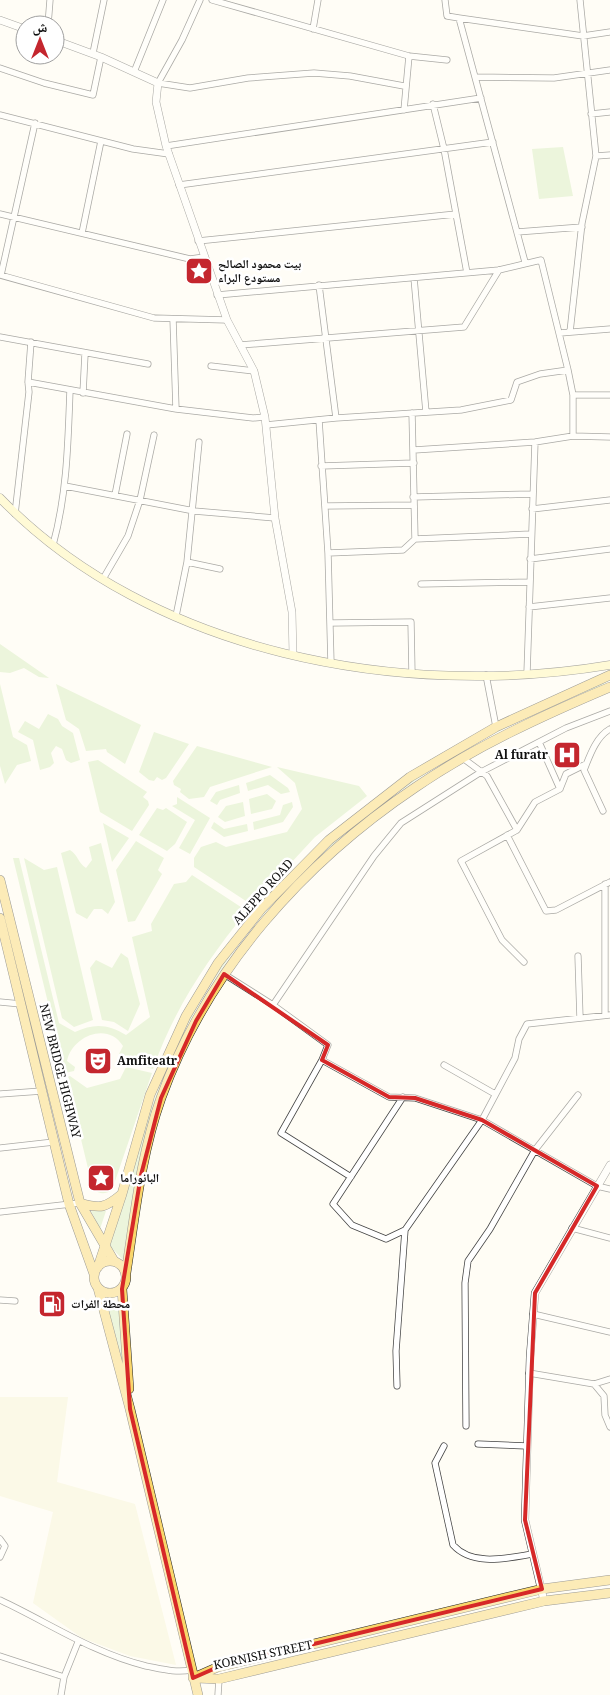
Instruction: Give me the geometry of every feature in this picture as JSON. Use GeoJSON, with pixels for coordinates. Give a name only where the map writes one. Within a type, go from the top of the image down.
{"type":"FeatureCollection","features":[{"type":"Feature","properties":{"kind":"main road"},"geometry":{"type":"LineString","coordinates":[[0,498],[15,514],[77,563],[176,616],[248,645],[331,663],[412,674],[486,675],[610,665]]}},
{"type":"Feature","properties":{"kind":"main road","name":"ALEPPO ROAD"},"geometry":{"type":"LineString","coordinates":[[96,1270],[105,1249],[122,1194],[150,1095],[186,1016],[218,963],[262,908],[329,840],[410,778],[496,727],[610,675]]}},
{"type":"Feature","properties":{"kind":"main road","name":"ALEPPO ROAD"},"geometry":{"type":"LineString","coordinates":[[126,1273],[141,1176],[161,1098],[196,1021],[224,974],[270,916],[336,848],[416,787],[502,737],[610,687]]}},
{"type":"Feature","properties":{"kind":"main road","name":"NEW BRIDGE HIGHWAY"},"geometry":{"type":"LineString","coordinates":[[0,880],[80,1203],[105,1249],[114,1261]]}},
{"type":"Feature","properties":{"kind":"main road","name":"NEW BRIDGE HIGHWAY"},"geometry":{"type":"LineString","coordinates":[[0,918],[4,952],[21,1004],[69,1204],[96,1270]]}},
{"type":"Feature","properties":{"kind":"main road"},"geometry":{"type":"LineString","coordinates":[[80,1203],[101,1207],[109,1205],[122,1194]]}},
{"type":"Feature","properties":{"kind":"main road"},"geometry":{"type":"LineString","coordinates":[[130,1409],[122,1288],[126,1281],[126,1273],[121,1265],[114,1261],[105,1262],[96,1270],[98,1288],[130,1409],[198,1695]]}},
{"type":"Feature","properties":{"kind":"main road"},"geometry":{"type":"LineString","coordinates":[[98,1288],[112,1293],[122,1288]]}},
{"type":"Feature","properties":{"kind":"main road","name":"KORNISH STREET"},"geometry":{"type":"LineString","coordinates":[[192,1674],[542,1589],[610,1580]]}},
{"type":"Feature","properties":{"kind":"main road","name":"KORNISH STREET"},"geometry":{"type":"LineString","coordinates":[[192,1674],[219,1679],[544,1601],[610,1593]]}},
{"type":"Feature","properties":{"kind":"street"},"geometry":{"type":"LineString","coordinates":[[49,15],[50,0]]}},
{"type":"Feature","properties":{"kind":"street"},"geometry":{"type":"LineString","coordinates":[[92,53],[104,0]]}},
{"type":"Feature","properties":{"kind":"street"},"geometry":{"type":"LineString","coordinates":[[134,72],[163,0]]}},
{"type":"Feature","properties":{"kind":"street"},"geometry":{"type":"LineString","coordinates":[[200,0],[182,40],[158,83],[156,102],[167,150],[217,295],[227,320],[254,371],[266,421],[276,518],[292,612],[292,655]]}},
{"type":"Feature","properties":{"kind":"street"},"geometry":{"type":"LineString","coordinates":[[212,0],[409,56],[447,60]]}},
{"type":"Feature","properties":{"kind":"street"},"geometry":{"type":"LineString","coordinates":[[313,29],[318,0]]}},
{"type":"Feature","properties":{"kind":"street"},"geometry":{"type":"LineString","coordinates":[[445,0],[447,16],[583,36],[610,32]]}},
{"type":"Feature","properties":{"kind":"street"},"geometry":{"type":"LineString","coordinates":[[570,332],[582,227],[596,156],[580,0]]}},
{"type":"Feature","properties":{"kind":"street"},"geometry":{"type":"LineString","coordinates":[[459,18],[525,262]]}},
{"type":"Feature","properties":{"kind":"street"},"geometry":{"type":"LineString","coordinates":[[0,20],[15,26]]}},
{"type":"Feature","properties":{"kind":"street"},"geometry":{"type":"LineString","coordinates":[[65,44],[101,56],[158,83],[190,88],[248,78],[314,73],[350,76],[404,86]]}},
{"type":"Feature","properties":{"kind":"street"},"geometry":{"type":"LineString","coordinates":[[0,68],[44,84],[93,95],[101,56]]}},
{"type":"Feature","properties":{"kind":"street"},"geometry":{"type":"LineString","coordinates":[[404,110],[404,86],[409,56]]}},
{"type":"Feature","properties":{"kind":"street"},"geometry":{"type":"LineString","coordinates":[[476,77],[554,78],[610,70]]}},
{"type":"Feature","properties":{"kind":"street"},"geometry":{"type":"LineString","coordinates":[[0,115],[133,150],[167,150],[433,104],[480,98]]}},
{"type":"Feature","properties":{"kind":"street"},"geometry":{"type":"LineString","coordinates":[[433,104],[444,149],[467,273]]}},
{"type":"Feature","properties":{"kind":"street"},"geometry":{"type":"LineString","coordinates":[[591,114],[610,112]]}},
{"type":"Feature","properties":{"kind":"street"},"geometry":{"type":"LineString","coordinates":[[35,124],[0,275],[154,318],[227,320]]}},
{"type":"Feature","properties":{"kind":"street"},"geometry":{"type":"LineString","coordinates":[[82,233],[101,141]]}},
{"type":"Feature","properties":{"kind":"street"},"geometry":{"type":"LineString","coordinates":[[179,185],[493,142]]}},
{"type":"Feature","properties":{"kind":"street"},"geometry":{"type":"LineString","coordinates":[[596,156],[610,155]]}},
{"type":"Feature","properties":{"kind":"street"},"geometry":{"type":"LineString","coordinates":[[0,214],[190,259],[204,257]]}},
{"type":"Feature","properties":{"kind":"street"},"geometry":{"type":"LineString","coordinates":[[198,241],[456,214]]}},
{"type":"Feature","properties":{"kind":"street"},"geometry":{"type":"LineString","coordinates":[[516,232],[582,227]]}},
{"type":"Feature","properties":{"kind":"street"},"geometry":{"type":"LineString","coordinates":[[217,295],[499,270],[525,262],[541,260],[560,333],[573,395],[573,436]]}},
{"type":"Feature","properties":{"kind":"street"},"geometry":{"type":"LineString","coordinates":[[240,345],[464,327],[499,270]]}},
{"type":"Feature","properties":{"kind":"street"},"geometry":{"type":"LineString","coordinates":[[414,278],[426,412]]}},
{"type":"Feature","properties":{"kind":"street"},"geometry":{"type":"LineString","coordinates":[[319,286],[336,418]]}},
{"type":"Feature","properties":{"kind":"street"},"geometry":{"type":"LineString","coordinates":[[173,319],[176,409]]}},
{"type":"Feature","properties":{"kind":"street"},"geometry":{"type":"LineString","coordinates":[[560,333],[610,329]]}},
{"type":"Feature","properties":{"kind":"street"},"geometry":{"type":"LineString","coordinates":[[0,337],[148,364]]}},
{"type":"Feature","properties":{"kind":"street"},"geometry":{"type":"LineString","coordinates":[[15,514],[29,392],[31,342]]}},
{"type":"Feature","properties":{"kind":"street"},"geometry":{"type":"LineString","coordinates":[[83,393],[85,354]]}},
{"type":"Feature","properties":{"kind":"street"},"geometry":{"type":"LineString","coordinates":[[211,366],[254,371]]}},
{"type":"Feature","properties":{"kind":"street"},"geometry":{"type":"LineString","coordinates":[[28,382],[176,409],[266,421],[319,420],[461,410],[511,400],[517,382],[540,374],[568,370]]}},
{"type":"Feature","properties":{"kind":"street"},"geometry":{"type":"LineString","coordinates":[[53,545],[61,516],[65,486],[70,390]]}},
{"type":"Feature","properties":{"kind":"street"},"geometry":{"type":"LineString","coordinates":[[573,395],[610,395]]}},
{"type":"Feature","properties":{"kind":"street"},"geometry":{"type":"LineString","coordinates":[[412,413],[415,539]]}},
{"type":"Feature","properties":{"kind":"street"},"geometry":{"type":"LineString","coordinates":[[319,420],[328,553],[331,663]]}},
{"type":"Feature","properties":{"kind":"street"},"geometry":{"type":"LineString","coordinates":[[115,495],[127,434]]}},
{"type":"Feature","properties":{"kind":"street"},"geometry":{"type":"LineString","coordinates":[[103,578],[128,536],[140,500],[154,434]]}},
{"type":"Feature","properties":{"kind":"street"},"geometry":{"type":"LineString","coordinates":[[414,450],[535,442],[573,436],[610,437]]}},
{"type":"Feature","properties":{"kind":"street"},"geometry":{"type":"LineString","coordinates":[[176,616],[188,562],[199,442]]}},
{"type":"Feature","properties":{"kind":"street"},"geometry":{"type":"LineString","coordinates":[[527,673],[535,442]]}},
{"type":"Feature","properties":{"kind":"street"},"geometry":{"type":"LineString","coordinates":[[321,466],[414,463]]}},
{"type":"Feature","properties":{"kind":"street"},"geometry":{"type":"LineString","coordinates":[[65,486],[194,511],[276,518]]}},
{"type":"Feature","properties":{"kind":"street"},"geometry":{"type":"LineString","coordinates":[[413,497],[533,494]]}},
{"type":"Feature","properties":{"kind":"street"},"geometry":{"type":"LineString","coordinates":[[532,508],[610,500]]}},
{"type":"Feature","properties":{"kind":"street"},"geometry":{"type":"LineString","coordinates":[[325,506],[413,505]]}},
{"type":"Feature","properties":{"kind":"street"},"geometry":{"type":"LineString","coordinates":[[328,553],[403,550],[415,539],[531,534]]}},
{"type":"Feature","properties":{"kind":"street"},"geometry":{"type":"LineString","coordinates":[[530,560],[610,550]]}},
{"type":"Feature","properties":{"kind":"street"},"geometry":{"type":"LineString","coordinates":[[188,562],[220,569]]}},
{"type":"Feature","properties":{"kind":"street"},"geometry":{"type":"LineString","coordinates":[[421,584],[530,582]]}},
{"type":"Feature","properties":{"kind":"street"},"geometry":{"type":"LineString","coordinates":[[529,607],[610,598]]}},
{"type":"Feature","properties":{"kind":"street"},"geometry":{"type":"LineString","coordinates":[[331,623],[411,622],[412,674]]}},
{"type":"Feature","properties":{"kind":"street"},"geometry":{"type":"LineString","coordinates":[[486,675],[496,727]]}},
{"type":"Feature","properties":{"kind":"street"},"geometry":{"type":"LineString","coordinates":[[273,1005],[374,856],[401,823],[481,772],[566,728],[610,711]]}},
{"type":"Feature","properties":{"kind":"street"},"geometry":{"type":"LineString","coordinates":[[603,812],[584,770],[592,750],[604,732],[610,729]]}},
{"type":"Feature","properties":{"kind":"street"},"geometry":{"type":"LineString","coordinates":[[538,742],[560,789]]}},
{"type":"Feature","properties":{"kind":"street"},"geometry":{"type":"LineString","coordinates":[[464,759],[487,776],[517,830]]}},
{"type":"Feature","properties":{"kind":"street"},"geometry":{"type":"LineString","coordinates":[[524,962],[502,940],[461,861],[517,830],[535,802],[560,789],[566,774],[586,764]]}},
{"type":"Feature","properties":{"kind":"street"},"geometry":{"type":"LineString","coordinates":[[403,1097],[334,1204],[352,1225],[386,1239],[405,1230],[482,1120],[515,1058],[519,1039],[527,1024],[607,1015],[608,883],[556,910],[546,911],[507,835]]}},
{"type":"Feature","properties":{"kind":"street"},"geometry":{"type":"LineString","coordinates":[[578,956],[580,1018]]}},
{"type":"Feature","properties":{"kind":"street"},"geometry":{"type":"LineString","coordinates":[[224,974],[273,1005],[328,1045],[322,1060],[281,1133],[351,1177]]}},
{"type":"Feature","properties":{"kind":"street"},"geometry":{"type":"LineString","coordinates":[[0,1002],[21,1004]]}},
{"type":"Feature","properties":{"kind":"street"},"geometry":{"type":"LineString","coordinates":[[322,1060],[389,1097],[415,1098],[482,1120],[597,1186],[610,1188]]}},
{"type":"Feature","properties":{"kind":"street"},"geometry":{"type":"LineString","coordinates":[[444,1065],[495,1094]]}},
{"type":"Feature","properties":{"kind":"street"},"geometry":{"type":"LineString","coordinates":[[0,1094],[42,1091]]}},
{"type":"Feature","properties":{"kind":"street"},"geometry":{"type":"LineString","coordinates":[[466,1426],[465,1283],[468,1261],[490,1229],[535,1150],[578,1095]]}},
{"type":"Feature","properties":{"kind":"street"},"geometry":{"type":"LineString","coordinates":[[0,1148],[54,1142]]}},
{"type":"Feature","properties":{"kind":"street"},"geometry":{"type":"LineString","coordinates":[[544,1601],[525,1520],[535,1293],[610,1165]]}},
{"type":"Feature","properties":{"kind":"street"},"geometry":{"type":"LineString","coordinates":[[0,1212],[80,1203]]}},
{"type":"Feature","properties":{"kind":"street"},"geometry":{"type":"LineString","coordinates":[[572,1228],[610,1238]]}},
{"type":"Feature","properties":{"kind":"street"},"geometry":{"type":"LineString","coordinates":[[398,1386],[396,1351],[405,1230]]}},
{"type":"Feature","properties":{"kind":"street"},"geometry":{"type":"LineString","coordinates":[[0,1300],[15,1301]]}},
{"type":"Feature","properties":{"kind":"street"},"geometry":{"type":"LineString","coordinates":[[533,1314],[610,1332]]}},
{"type":"Feature","properties":{"kind":"street"},"geometry":{"type":"LineString","coordinates":[[530,1373],[594,1384],[610,1380]]}},
{"type":"Feature","properties":{"kind":"street"},"geometry":{"type":"LineString","coordinates":[[594,1384],[604,1396],[605,1415],[610,1427]]}},
{"type":"Feature","properties":{"kind":"street"},"geometry":{"type":"LineString","coordinates":[[478,1444],[527,1446]]}},
{"type":"Feature","properties":{"kind":"street"},"geometry":{"type":"LineString","coordinates":[[444,1446],[435,1463],[453,1545],[468,1556],[485,1559],[533,1554]]}},
{"type":"Feature","properties":{"kind":"street"},"geometry":{"type":"LineString","coordinates":[[0,1539],[5,1546],[0,1557]]}},
{"type":"Feature","properties":{"kind":"street"},"geometry":{"type":"LineString","coordinates":[[0,1600],[36,1617],[78,1642],[128,1661],[192,1674]]}},
{"type":"Feature","properties":{"kind":"street"},"geometry":{"type":"LineString","coordinates":[[61,1695],[64,1677],[78,1642]]}},
{"type":"Feature","properties":{"kind":"street"},"geometry":{"type":"LineString","coordinates":[[0,1656],[64,1677]]}},
{"type":"Feature","properties":{"kind":"street"},"geometry":{"type":"LineString","coordinates":[[218,1695],[219,1679]]}},
{"type":"Feature","properties":{"kind":"highlighted area"},"geometry":{"type":"Polygon","coordinates":[[[224,974],[328,1045],[322,1060],[389,1097],[415,1098],[482,1120],[597,1186],[535,1293],[525,1520],[542,1589],[218,1667],[193,1678],[130,1409],[122,1289],[141,1175],[161,1098],[196,1021],[224,974]]]}},
{"type":"Feature","properties":{"kind":"shaded area"},"geometry":{"type":"Polygon","coordinates":[[[0,1397],[68,1397],[57,1482],[135,1504],[176,1665],[130,1656],[82,1638],[33,1603],[53,1512],[0,1496],[0,1397]]]}},
{"type":"Feature","properties":{"kind":"green space"},"geometry":{"type":"Polygon","coordinates":[[[563,147],[573,196],[539,199],[532,149],[563,147]]]}},
{"type":"Feature","properties":{"kind":"green space"},"geometry":{"type":"Polygon","coordinates":[[[0,644],[49,678],[39,677],[24,668],[10,673],[0,672],[0,644]]]}},
{"type":"Feature","properties":{"kind":"green space"},"geometry":{"type":"Polygon","coordinates":[[[610,679],[597,687],[483,739],[409,785],[363,819],[320,856],[242,940],[210,987],[182,1036],[161,1087],[148,1129],[138,1172],[123,1260],[109,1245],[150,1111],[174,1049],[216,972],[264,911],[323,850],[413,779],[480,739],[610,679]]]}},
{"type":"Feature","properties":{"kind":"green space"},"geometry":{"type":"Polygon","coordinates":[[[0,684],[13,737],[27,745],[31,761],[17,765],[5,784],[0,766],[0,684]]]}},
{"type":"Feature","properties":{"kind":"green space"},"geometry":{"type":"Polygon","coordinates":[[[56,684],[141,725],[125,764],[107,752],[106,749],[86,751],[79,729],[66,720],[56,684]]]}},
{"type":"Feature","properties":{"kind":"green space"},"geometry":{"type":"Polygon","coordinates":[[[48,714],[58,719],[62,726],[73,733],[80,760],[71,763],[66,760],[62,749],[56,746],[51,753],[54,763],[50,767],[40,770],[33,740],[18,732],[25,721],[39,729],[48,714]]]}},
{"type":"Feature","properties":{"kind":"green space"},"geometry":{"type":"Polygon","coordinates":[[[154,732],[189,744],[166,778],[162,780],[157,777],[154,781],[149,780],[139,772],[154,732]]]}},
{"type":"Feature","properties":{"kind":"green space"},"geometry":{"type":"Polygon","coordinates":[[[197,746],[272,767],[210,787],[204,797],[189,799],[180,792],[181,789],[174,785],[173,781],[197,746]]]}},
{"type":"Feature","properties":{"kind":"green space"},"geometry":{"type":"Polygon","coordinates":[[[98,760],[147,792],[143,797],[148,801],[149,805],[132,831],[100,812],[88,762],[98,760]]]}},
{"type":"Feature","properties":{"kind":"green space"},"geometry":{"type":"Polygon","coordinates":[[[277,767],[359,786],[367,796],[315,837],[252,905],[194,867],[194,858],[201,847],[216,842],[226,847],[287,832],[302,809],[295,783],[277,767]]]}},
{"type":"Feature","properties":{"kind":"green space"},"geometry":{"type":"Polygon","coordinates":[[[270,775],[288,788],[290,792],[281,794],[268,785],[248,791],[246,783],[270,775]]]}},
{"type":"Feature","properties":{"kind":"green space"},"geometry":{"type":"Polygon","coordinates":[[[239,785],[240,793],[220,800],[217,805],[210,801],[216,792],[239,785]]]}},
{"type":"Feature","properties":{"kind":"green space"},"geometry":{"type":"Polygon","coordinates":[[[267,794],[276,801],[272,809],[251,814],[249,799],[267,794]]]}},
{"type":"Feature","properties":{"kind":"green space"},"geometry":{"type":"Polygon","coordinates":[[[177,797],[210,818],[190,854],[179,848],[195,820],[172,806],[177,804],[177,797]]]}},
{"type":"Feature","properties":{"kind":"green space"},"geometry":{"type":"Polygon","coordinates":[[[243,802],[245,816],[225,822],[218,817],[226,806],[243,802]]]}},
{"type":"Feature","properties":{"kind":"green space"},"geometry":{"type":"Polygon","coordinates":[[[292,802],[293,807],[283,822],[254,830],[253,822],[280,815],[283,805],[292,802]]]}},
{"type":"Feature","properties":{"kind":"green space"},"geometry":{"type":"Polygon","coordinates":[[[157,808],[163,810],[166,808],[187,822],[175,844],[167,851],[139,835],[157,808]]]}},
{"type":"Feature","properties":{"kind":"green space"},"geometry":{"type":"Polygon","coordinates":[[[214,822],[224,829],[247,824],[248,831],[224,837],[211,828],[214,822]]]}},
{"type":"Feature","properties":{"kind":"green space"},"geometry":{"type":"Polygon","coordinates":[[[103,823],[129,838],[112,862],[103,823]]]}},
{"type":"Feature","properties":{"kind":"green space"},"geometry":{"type":"Polygon","coordinates":[[[136,841],[164,858],[158,870],[162,874],[135,921],[128,922],[116,870],[136,841]]]}},
{"type":"Feature","properties":{"kind":"green space"},"geometry":{"type":"Polygon","coordinates":[[[101,843],[115,902],[108,914],[102,909],[94,909],[87,919],[76,913],[61,853],[70,850],[86,868],[92,860],[89,847],[101,843]]]}},
{"type":"Feature","properties":{"kind":"green space"},"geometry":{"type":"Polygon","coordinates":[[[13,858],[19,858],[59,1023],[75,1032],[88,1027],[101,1026],[126,1035],[150,1017],[132,937],[152,931],[151,924],[174,884],[186,882],[192,875],[247,911],[218,948],[181,1006],[161,1047],[153,1069],[128,1063],[119,1054],[123,1046],[116,1038],[109,1034],[100,1033],[83,1039],[76,1045],[70,1052],[67,1061],[75,1067],[74,1071],[65,1073],[13,858]]]}},
{"type":"Feature","properties":{"kind":"green space"},"geometry":{"type":"Polygon","coordinates":[[[24,858],[44,870],[57,867],[93,1020],[74,1027],[62,1018],[24,858]]]}},
{"type":"Feature","properties":{"kind":"green space"},"geometry":{"type":"Polygon","coordinates":[[[121,953],[128,958],[140,1004],[128,1031],[114,1022],[102,1020],[90,968],[96,960],[112,968],[121,953]]]}},
{"type":"Feature","properties":{"kind":"green space"},"geometry":{"type":"Polygon","coordinates":[[[126,1067],[152,1073],[112,1190],[107,1193],[100,1193],[93,1189],[66,1077],[70,1076],[87,1088],[120,1079],[126,1067]]]}},
{"type":"Feature","properties":{"kind":"green space"},"geometry":{"type":"Polygon","coordinates":[[[91,1211],[106,1211],[100,1229],[91,1211]]]}},
{"type":"Feature","properties":{"kind":"green space"},"geometry":{"type":"Polygon","coordinates":[[[119,1306],[126,1382],[107,1308],[119,1306]]]}},
{"type":"Feature","properties":{"kind":"place","name":"بيت محمود الصالح مستودع البراء"},"geometry":{"type":"Point","coordinates":[199,271]}},
{"type":"Feature","properties":{"kind":"place","name":"Al furatr"},"geometry":{"type":"Point","coordinates":[567,755]}},
{"type":"Feature","properties":{"kind":"place","name":"Amfiteatr"},"geometry":{"type":"Point","coordinates":[98,1061]}},
{"type":"Feature","properties":{"kind":"place","name":"البانوراما"},"geometry":{"type":"Point","coordinates":[101,1178]}},
{"type":"Feature","properties":{"kind":"place","name":"محطة الفرات"},"geometry":{"type":"Point","coordinates":[52,1304]}}]}
